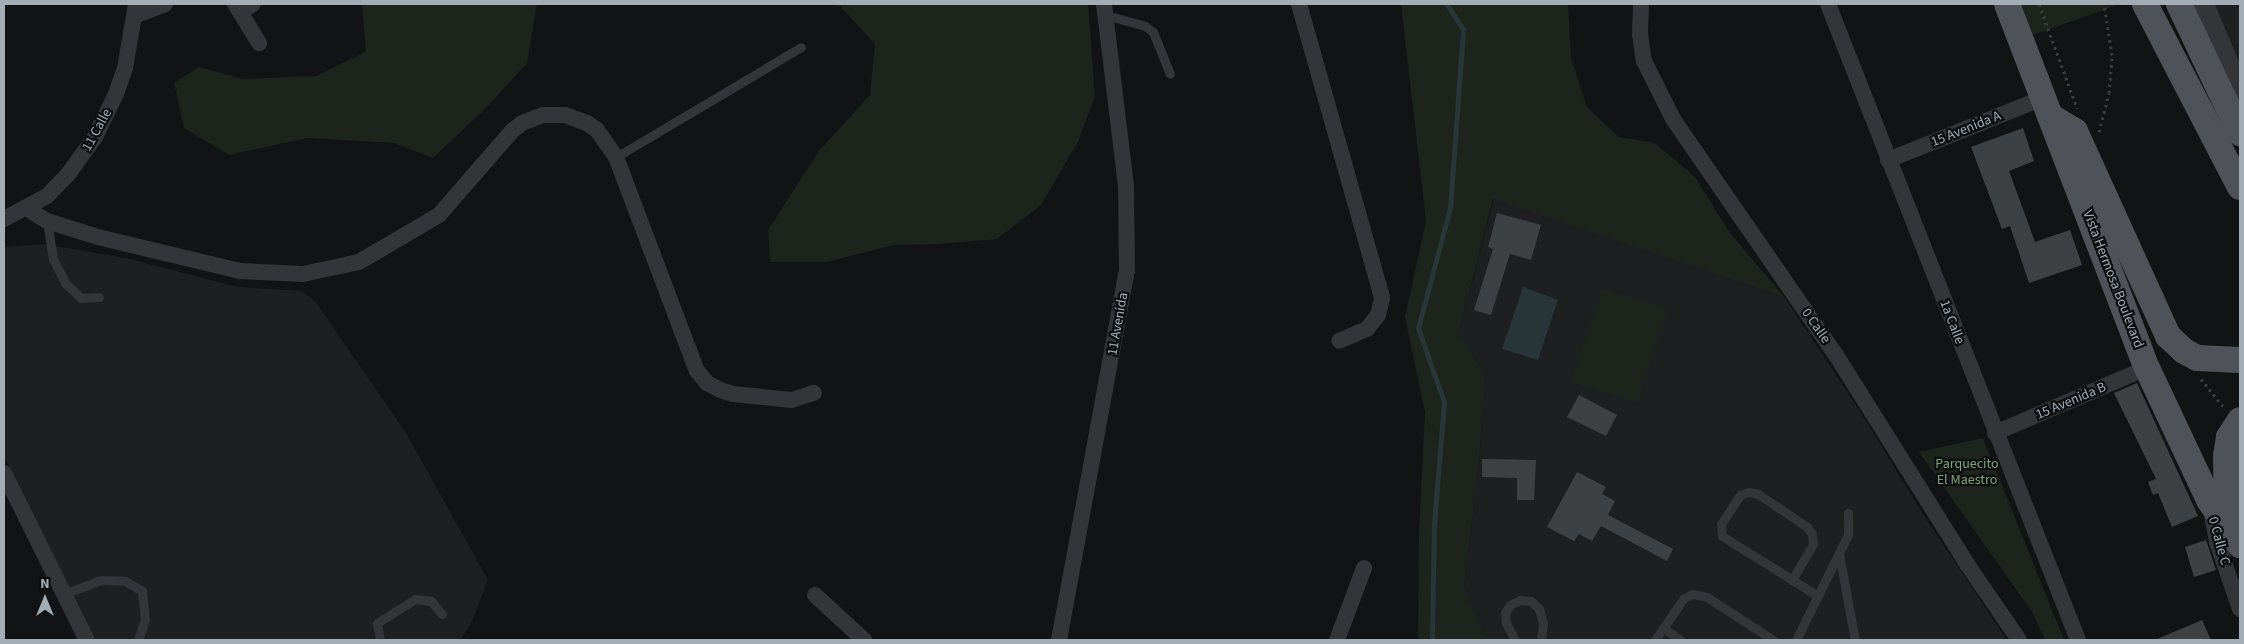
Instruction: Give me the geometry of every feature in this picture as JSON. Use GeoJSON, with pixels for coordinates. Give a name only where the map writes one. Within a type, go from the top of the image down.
{"type":"FeatureCollection","features":[{"type":"Feature","properties":{"kind":"main road","name":"Vista Hermosa Boulevard"},"geometry":{"type":"LineString","coordinates":[[2007,4],[2147,368],[2209,500],[2233,535]]}},
{"type":"Feature","properties":{"kind":"main road"},"geometry":{"type":"LineString","coordinates":[[2145,4],[2240,187]]}},
{"type":"Feature","properties":{"kind":"main road"},"geometry":{"type":"LineString","coordinates":[[2187,7],[2240,133]]}},
{"type":"Feature","properties":{"kind":"main road"},"geometry":{"type":"LineString","coordinates":[[2047,107],[2075,131],[2168,336],[2184,351],[2197,358],[2240,360]]}},
{"type":"Feature","properties":{"kind":"main road"},"geometry":{"type":"LineString","coordinates":[[2233,535],[2226,456],[2229,437],[2240,420]]}},
{"type":"Feature","properties":{"kind":"street"},"geometry":{"type":"LineString","coordinates":[[135,10],[164,4]]}},
{"type":"Feature","properties":{"kind":"street"},"geometry":{"type":"LineString","coordinates":[[1299,4],[1382,298],[1378,315],[1367,330],[1339,341]]}},
{"type":"Feature","properties":{"kind":"street","name":"0 Calle"},"geometry":{"type":"LineString","coordinates":[[1641,4],[1640,34],[1644,61],[1673,119],[1836,355],[1967,564],[2019,640]]}},
{"type":"Feature","properties":{"kind":"street","name":"1a Calle"},"geometry":{"type":"LineString","coordinates":[[1828,4],[1995,433],[2078,640]]}},
{"type":"Feature","properties":{"kind":"street"},"geometry":{"type":"LineString","coordinates":[[243,6],[260,44]]}},
{"type":"Feature","properties":{"kind":"street"},"geometry":{"type":"LineString","coordinates":[[2187,7],[2240,90]]}},
{"type":"Feature","properties":{"kind":"street","name":"11 Avenida"},"geometry":{"type":"LineString","coordinates":[[1059,640],[1127,271],[1126,186],[1105,9]]}},
{"type":"Feature","properties":{"kind":"street","name":"11 Calle"},"geometry":{"type":"LineString","coordinates":[[4,219],[47,196],[69,173],[95,138],[122,77],[135,10]]}},
{"type":"Feature","properties":{"kind":"street","name":"15 Avenida A"},"geometry":{"type":"LineString","coordinates":[[1888,160],[2047,107]]}},
{"type":"Feature","properties":{"kind":"street"},"geometry":{"type":"LineString","coordinates":[[26,208],[47,221],[98,237],[240,271],[303,274],[359,262],[439,215],[514,130],[532,118],[554,114],[577,118],[597,130],[616,157],[697,371],[707,383],[733,394],[792,400],[814,393]]}},
{"type":"Feature","properties":{"kind":"street","name":"15 Avenida B"},"geometry":{"type":"LineString","coordinates":[[1995,433],[2147,368]]}},
{"type":"Feature","properties":{"kind":"street"},"geometry":{"type":"LineString","coordinates":[[4,473],[86,640]]}},
{"type":"Feature","properties":{"kind":"street","name":"0 Calle C"},"geometry":{"type":"LineString","coordinates":[[2209,500],[2217,542],[2240,609]]}},
{"type":"Feature","properties":{"kind":"street"},"geometry":{"type":"LineString","coordinates":[[1337,640],[1364,568]]}},
{"type":"Feature","properties":{"kind":"street"},"geometry":{"type":"LineString","coordinates":[[815,595],[864,640]]}},
{"type":"Feature","properties":{"kind":"lane"},"geometry":{"type":"LineString","coordinates":[[1105,9],[1152,32],[1170,74]]}},
{"type":"Feature","properties":{"kind":"lane"},"geometry":{"type":"LineString","coordinates":[[616,157],[801,47]]}},
{"type":"Feature","properties":{"kind":"lane"},"geometry":{"type":"LineString","coordinates":[[47,221],[53,259],[65,283],[81,298],[99,297]]}},
{"type":"Feature","properties":{"kind":"lane"},"geometry":{"type":"LineString","coordinates":[[1792,580],[1813,544],[1812,534],[1807,527],[1758,494],[1749,492],[1740,495],[1720,524],[1722,536],[1792,580],[1818,596]]}},
{"type":"Feature","properties":{"kind":"lane"},"geometry":{"type":"LineString","coordinates":[[1796,640],[1848,535],[1848,513]]}},
{"type":"Feature","properties":{"kind":"lane"},"geometry":{"type":"LineString","coordinates":[[1839,554],[1855,640]]}},
{"type":"Feature","properties":{"kind":"lane"},"geometry":{"type":"LineString","coordinates":[[63,594],[101,580],[125,581],[142,591],[145,619],[138,640]]}},
{"type":"Feature","properties":{"kind":"lane"},"geometry":{"type":"LineString","coordinates":[[1655,640],[1683,599],[1692,594],[1708,597],[1770,639]]}},
{"type":"Feature","properties":{"kind":"lane"},"geometry":{"type":"LineString","coordinates":[[380,640],[377,622],[415,599],[431,601],[442,614]]}},
{"type":"Feature","properties":{"kind":"lane"},"geometry":{"type":"LineString","coordinates":[[1515,640],[1506,622],[1505,613],[1510,605],[1520,600],[1531,601],[1539,609],[1543,622],[1541,640]]}},
{"type":"Feature","properties":{"kind":"lane"},"geometry":{"type":"LineString","coordinates":[[1663,628],[1680,640]]}},
{"type":"Feature","properties":{"kind":"path"},"geometry":{"type":"LineString","coordinates":[[2039,4],[2078,110]]}},
{"type":"Feature","properties":{"kind":"path"},"geometry":{"type":"LineString","coordinates":[[2098,136],[2111,74],[2111,36],[2104,4]]}},
{"type":"Feature","properties":{"kind":"shaded area"},"geometry":{"type":"Polygon","coordinates":[[[2214,4],[2240,4],[2240,70],[2214,4]]]}},
{"type":"Feature","properties":{"kind":"shaded area"},"geometry":{"type":"Polygon","coordinates":[[[1494,198],[1785,298],[1861,413],[1926,519],[2007,640],[1487,640],[1464,587],[1477,482],[1486,376],[1459,333],[1494,198]]]}},
{"type":"Feature","properties":{"kind":"shaded area"},"geometry":{"type":"Polygon","coordinates":[[[44,244],[130,259],[237,287],[302,291],[315,301],[406,433],[488,580],[471,624],[460,640],[96,640],[4,457],[4,247],[44,244]]]}},
{"type":"Feature","properties":{"kind":"shaded area"},"geometry":{"type":"Polygon","coordinates":[[[1523,287],[1558,300],[1538,360],[1502,349],[1523,287]]]}},
{"type":"Feature","properties":{"kind":"green space"},"geometry":{"type":"Polygon","coordinates":[[[362,4],[537,4],[527,63],[486,108],[433,158],[394,143],[307,138],[229,155],[184,128],[174,83],[199,67],[243,79],[316,76],[366,52],[362,4]]]}},
{"type":"Feature","properties":{"kind":"green space"},"geometry":{"type":"Polygon","coordinates":[[[827,4],[1088,4],[1095,96],[1079,140],[1041,205],[997,239],[939,244],[893,245],[827,262],[770,262],[768,230],[818,152],[870,95],[875,44],[840,6],[827,4]]]}},
{"type":"Feature","properties":{"kind":"green space"},"geometry":{"type":"Polygon","coordinates":[[[1401,4],[1568,4],[1571,58],[1587,107],[1619,137],[1655,143],[1695,177],[1730,233],[1785,298],[1493,199],[1459,333],[1486,376],[1477,482],[1464,587],[1487,640],[1420,640],[1418,636],[1419,531],[1425,412],[1405,317],[1426,221],[1401,4]]]}},
{"type":"Feature","properties":{"kind":"green space"},"geometry":{"type":"Polygon","coordinates":[[[2021,4],[2120,4],[2033,35],[2021,4]]]}},
{"type":"Feature","properties":{"kind":"green space"},"geometry":{"type":"Polygon","coordinates":[[[1602,289],[1668,308],[1638,403],[1570,382],[1602,289]]]}},
{"type":"Feature","properties":{"kind":"green space","name":"Parquecito El Maestro"},"geometry":{"type":"Polygon","coordinates":[[[1983,438],[2064,640],[2045,640],[2032,612],[1919,452],[1983,438]]]}},
{"type":"Feature","properties":{"kind":"building"},"geometry":{"type":"Polygon","coordinates":[[[2023,128],[2034,161],[2009,171],[2035,242],[2070,230],[2082,265],[2029,283],[2010,226],[2002,229],[1971,147],[2023,128]]]}},
{"type":"Feature","properties":{"kind":"building"},"geometry":{"type":"Polygon","coordinates":[[[1497,213],[1541,225],[1531,260],[1510,254],[1491,315],[1474,310],[1493,249],[1488,247],[1497,213]]]}},
{"type":"Feature","properties":{"kind":"building"},"geometry":{"type":"Polygon","coordinates":[[[2137,383],[2198,516],[2172,527],[2158,493],[2153,495],[2148,482],[2156,479],[2114,393],[2137,383]]]}},
{"type":"Feature","properties":{"kind":"building"},"geometry":{"type":"Polygon","coordinates":[[[1579,395],[1617,415],[1606,436],[1567,417],[1579,395]]]}},
{"type":"Feature","properties":{"kind":"building"},"geometry":{"type":"Polygon","coordinates":[[[1482,459],[1536,460],[1534,500],[1517,500],[1517,478],[1482,477],[1482,459]]]}},
{"type":"Feature","properties":{"kind":"building"},"geometry":{"type":"Polygon","coordinates":[[[1577,472],[1606,487],[1602,494],[1615,501],[1608,515],[1673,549],[1667,561],[1601,526],[1592,541],[1579,534],[1574,541],[1547,527],[1577,472]]]}},
{"type":"Feature","properties":{"kind":"building"},"geometry":{"type":"Polygon","coordinates":[[[2206,540],[2216,570],[2194,577],[2185,547],[2206,540]]]}},
{"type":"Feature","properties":{"kind":"building"},"geometry":{"type":"Polygon","coordinates":[[[2202,620],[2211,640],[2155,640],[2202,620]]]}},
{"type":"Feature","properties":{"kind":"waterway"},"geometry":{"type":"LineString","coordinates":[[1433,640],[1434,524],[1444,402],[1418,328],[1450,208],[1463,29],[1447,4]]}}]}
